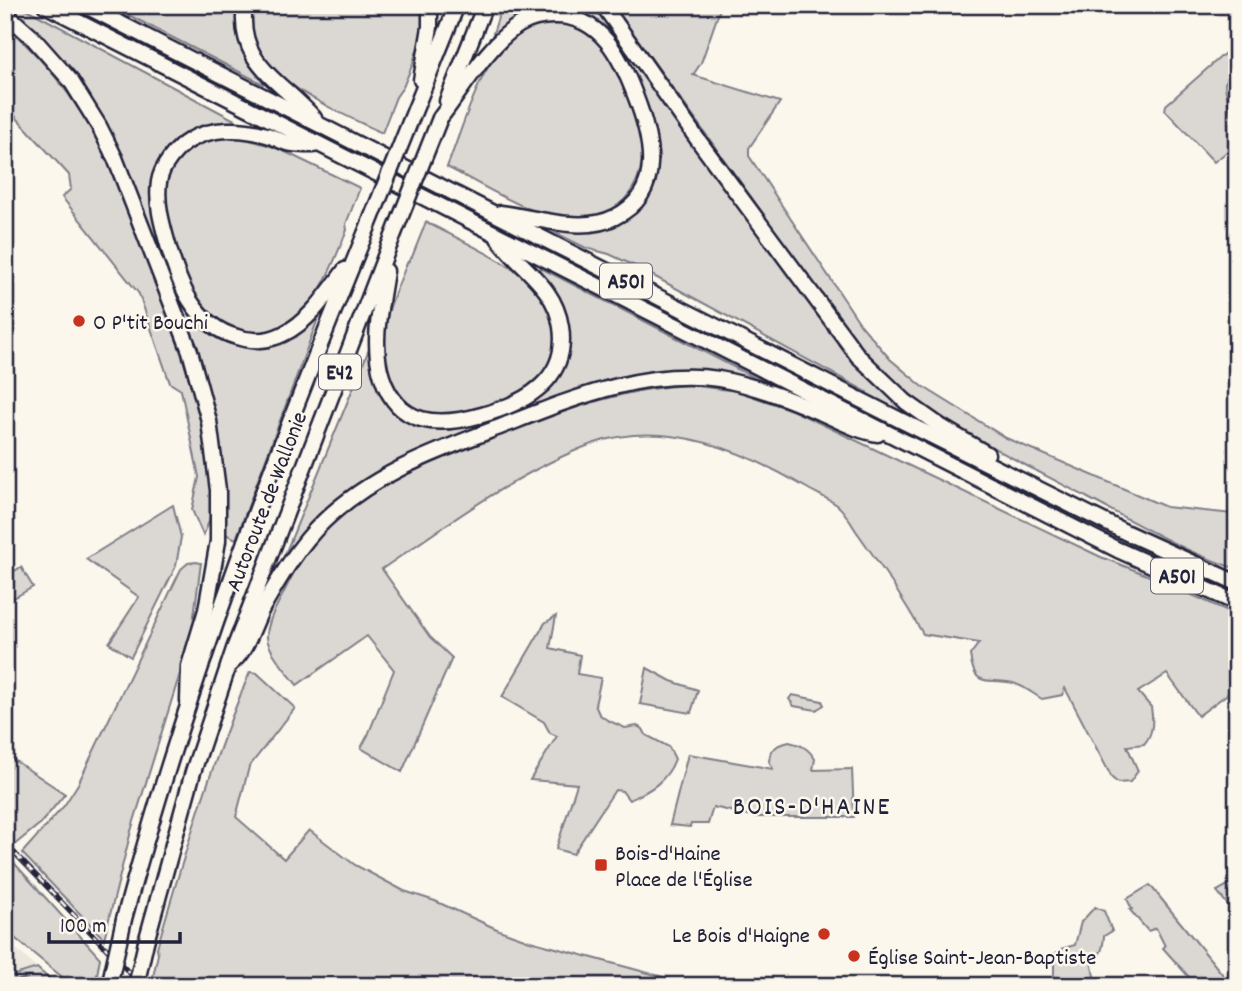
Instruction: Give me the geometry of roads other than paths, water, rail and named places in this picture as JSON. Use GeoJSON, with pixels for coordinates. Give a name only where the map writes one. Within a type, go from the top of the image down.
{"type":"FeatureCollection","features":[{"type":"Feature","properties":{"kind":"highway","name":"A501"},"geometry":{"type":"LineString","coordinates":[[44,5],[1118,550],[1237,603]]}},
{"type":"Feature","properties":{"kind":"highway","name":"A501"},"geometry":{"type":"LineString","coordinates":[[84,5],[1002,471],[1127,533],[1237,583]]}},
{"type":"Feature","properties":{"kind":"highway"},"geometry":{"type":"LineString","coordinates":[[245,5],[243,27],[247,43],[256,59],[267,75],[300,101],[319,124]]}},
{"type":"Feature","properties":{"kind":"highway"},"geometry":{"type":"LineString","coordinates":[[416,107],[430,27],[430,5]]}},
{"type":"Feature","properties":{"kind":"highway","name":"Autoroute de Wallonie"},"geometry":{"type":"LineString","coordinates":[[109,986],[124,919],[188,701],[215,623],[365,234],[457,5]]}},
{"type":"Feature","properties":{"kind":"highway","name":"Autoroute de Wallonie"},"geometry":{"type":"LineString","coordinates":[[136,986],[193,772],[253,596],[485,5]]}},
{"type":"Feature","properties":{"kind":"highway"},"geometry":{"type":"LineString","coordinates":[[603,5],[698,140],[858,356],[906,402],[990,456],[1002,471]]}},
{"type":"Feature","properties":{"kind":"highway"},"geometry":{"type":"LineString","coordinates":[[5,13],[32,37],[71,81],[99,126],[133,200],[190,351],[209,421],[218,490],[218,541],[206,610],[189,666],[188,701]]}},
{"type":"Feature","properties":{"kind":"highway"},"geometry":{"type":"LineString","coordinates":[[440,118],[499,41],[532,19],[561,15],[585,22],[610,43],[622,63],[648,128],[651,156],[645,187],[629,208],[605,221],[580,225],[488,211]]}},
{"type":"Feature","properties":{"kind":"highway"},"geometry":{"type":"LineString","coordinates":[[323,146],[289,144],[267,135],[226,130],[190,139],[177,150],[159,179],[158,205],[176,272],[189,302],[207,322],[223,333],[244,340],[264,340],[283,334],[303,320],[323,300],[357,255]]}},
{"type":"Feature","properties":{"kind":"highway"},"geometry":{"type":"LineString","coordinates":[[389,246],[377,331],[382,377],[392,397],[404,411],[421,419],[455,423],[500,410],[528,398],[548,380],[556,367],[561,345],[561,327],[549,294],[538,279],[512,257],[495,234]]}},
{"type":"Feature","properties":{"kind":"highway"},"geometry":{"type":"LineString","coordinates":[[234,657],[284,572],[318,526],[360,491],[429,454],[580,397],[615,386],[667,378],[704,377],[752,386],[862,432],[891,435]]}},
{"type":"Feature","properties":{"kind":"waterway"},"geometry":{"type":"LineString","coordinates":[[5,985],[29,977]]}},
{"type":"Feature","properties":{"kind":"waterway"},"geometry":{"type":"LineString","coordinates":[[155,978],[167,986]]}},
{"type":"Feature","properties":{"kind":"railway"},"geometry":{"type":"LineString","coordinates":[[5,843],[142,986]]}},
{"type":"Feature","properties":{"kind":"place","name":"O P'tit Bouchi"},"geometry":{"type":"Point","coordinates":[79,321]}},
{"type":"Feature","properties":{"kind":"place","name":"Bois-d'Haine Place de l'Église"},"geometry":{"type":"Point","coordinates":[601,865]}},
{"type":"Feature","properties":{"kind":"place","name":"Le Bois d'Haigne"},"geometry":{"type":"Point","coordinates":[824,934]}},
{"type":"Feature","properties":{"kind":"place","name":"Église Saint-Jean-Baptiste"},"geometry":{"type":"Point","coordinates":[854,956]}},
{"type":"Feature","properties":{"kind":"district","name":"BOIS-D'HAINE"},"geometry":{"type":"Point","coordinates":[812,805]}}]}
